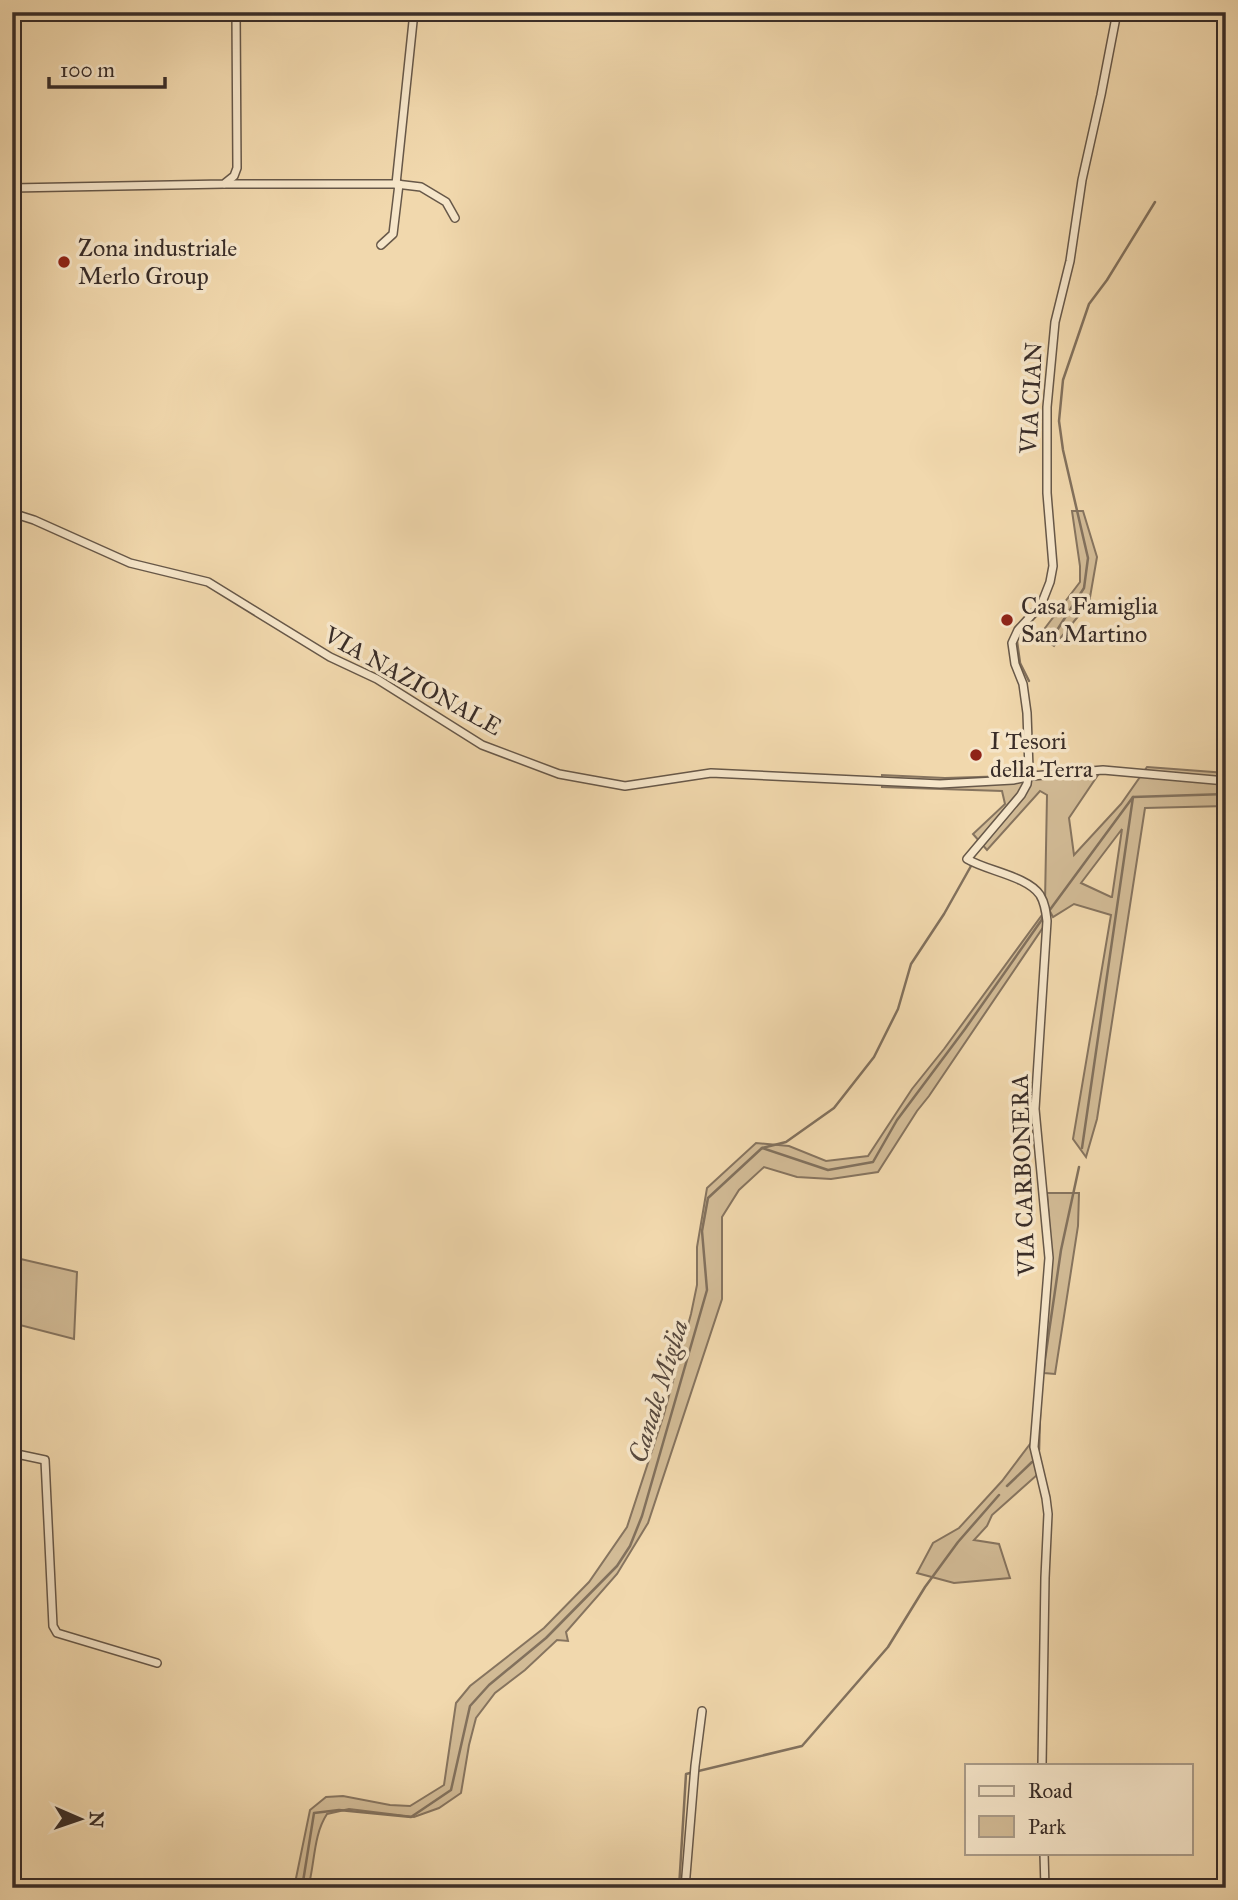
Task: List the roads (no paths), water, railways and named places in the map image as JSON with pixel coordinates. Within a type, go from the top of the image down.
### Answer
[{"type":"street","points":[[224,184],[234,176],[237,168],[236,12]]},
{"type":"street","points":[[381,245],[393,234],[414,12]]},
{"type":"street","name":"VIA CIAN","points":[[1028,777],[1025,694],[1015,664],[1012,643],[1018,630],[1041,605],[1053,566],[1047,493],[1047,419],[1055,322],[1070,261],[1082,180],[1117,12]]},
{"type":"street","points":[[12,188],[398,184],[421,187],[446,202],[455,218]]},
{"type":"street","name":"VIA NAZIONALE","points":[[12,513],[34,520],[130,563],[208,582],[330,657],[377,679],[482,745],[559,774],[625,786],[711,773],[940,784],[1013,780],[1103,770],[1226,781]]},
{"type":"street","name":"VIA CARBONERA","points":[[1028,777],[1021,795],[967,859],[1034,888],[1044,902],[1047,921],[1035,1109],[1049,1258],[1034,1447],[1048,1514],[1042,1764]]},
{"type":"street","points":[[12,1453],[45,1460],[53,1626],[57,1633],[157,1663]]},
{"type":"street","points":[[685,1888],[702,1711]]},
{"type":"street","points":[[1044,1854],[1045,1888]]},
{"type":"waterway","points":[[1021,634],[1052,638],[1084,588],[1088,558],[1059,421],[1063,380],[1089,304],[1155,202]]},
{"type":"waterway","points":[[1017,642],[1020,663],[1029,681]]},
{"type":"waterway","name":"Canale Miglia","points":[[1049,911],[1133,797],[1226,794]]},
{"type":"waterway","points":[[1082,1148],[1133,797]]},
{"type":"waterway","points":[[762,1148],[786,1142],[834,1108],[874,1057],[898,1009],[911,964],[971,866]]},
{"type":"waterway","name":"Canale Miglia","points":[[302,1888],[314,1813],[339,1810],[411,1817],[451,1790],[470,1706],[489,1685],[546,1638],[617,1566],[630,1546],[642,1516],[707,1290],[702,1231],[708,1198],[762,1148],[828,1170],[873,1162],[897,1120],[1043,918]]},
{"type":"waterway","points":[[1044,1366],[1061,1250],[1079,1167]]},
{"type":"waterway","points":[[1039,1450],[1040,1412]]},
{"type":"waterway","points":[[1007,1486],[1032,1462]]},
{"type":"waterway","points":[[679,1888],[686,1774],[802,1746],[888,1647],[925,1587],[958,1542],[999,1495]]},
{"type":"place","name":"Zona industriale Merlo Group","points":[[64,262]]},
{"type":"place","name":"Casa Famiglia San Martino","points":[[1007,620]]},
{"type":"place","name":"I Tesori della Terra","points":[[976,755]]}]
